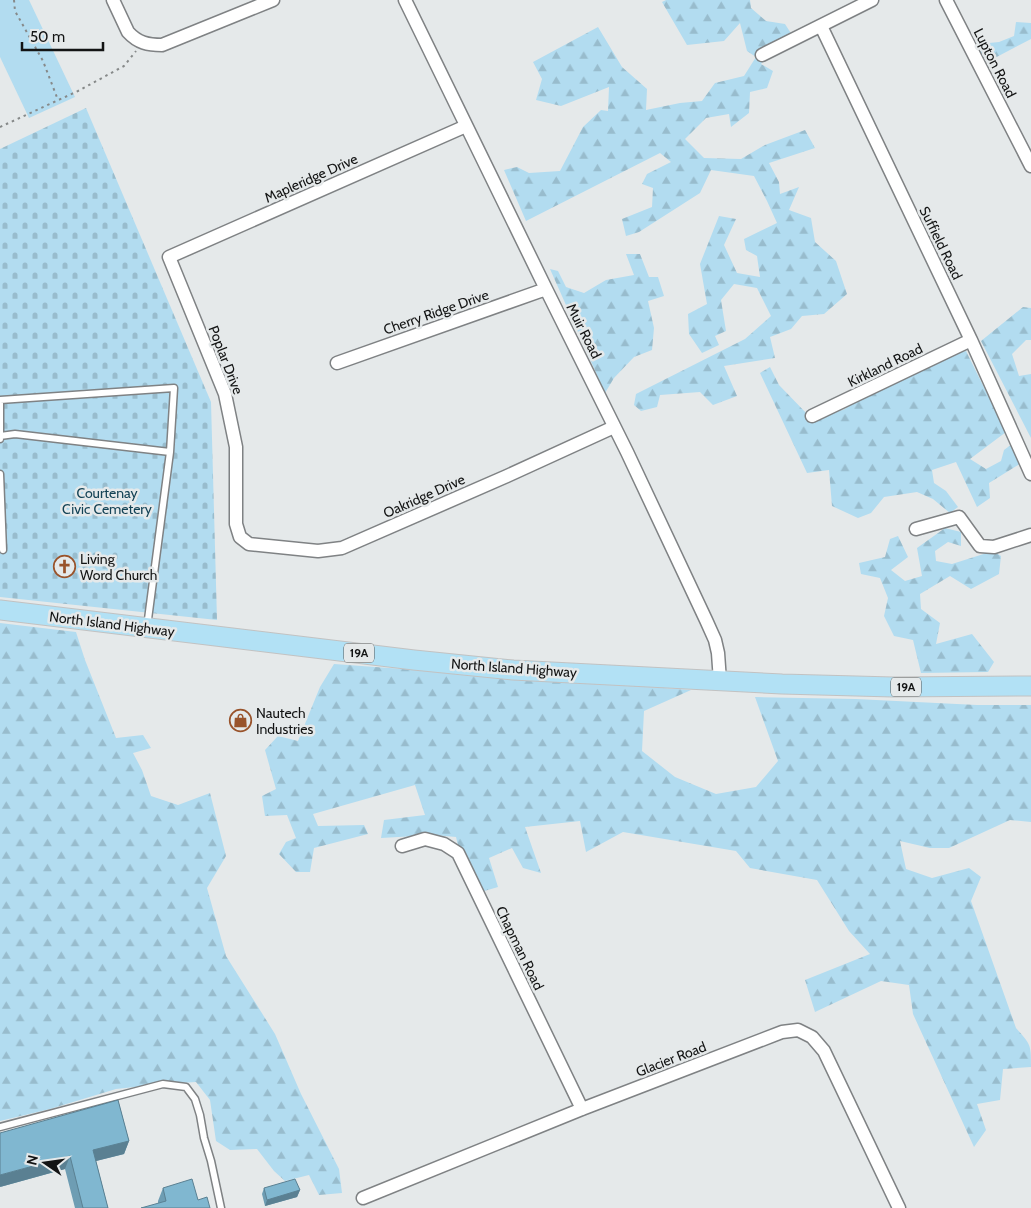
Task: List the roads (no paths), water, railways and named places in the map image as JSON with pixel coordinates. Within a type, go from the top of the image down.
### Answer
[{"type":"main road","name":"North Island Highway","points":[[0,610],[414,660],[513,670],[893,688],[1031,686]]},
{"type":"street","points":[[113,0],[128,32],[135,39],[154,45],[162,45],[273,0]]},
{"type":"street","name":"Muir Road","points":[[405,0],[614,426],[715,640],[720,681]]},
{"type":"street","points":[[762,55],[872,0]]},
{"type":"street","name":"Lupton Road","points":[[946,0],[1031,166]]},
{"type":"street","name":"Suffield Road","points":[[821,26],[971,340],[1031,474]]},
{"type":"street","name":"Mapleridge Drive","points":[[169,257],[466,126]]},
{"type":"street","name":"Poplar Drive","points":[[169,257],[225,394],[236,447],[236,524],[240,537]]},
{"type":"street","name":"Cherry Ridge Drive","points":[[336,363],[546,289]]},
{"type":"street","name":"Kirkland Road","points":[[812,416],[971,340]]},
{"type":"street","name":"Oakridge Drive","points":[[240,537],[249,544],[318,551],[342,548],[507,476],[614,426]]},
{"type":"street","points":[[916,529],[959,517],[980,546],[994,547],[1031,535]]},
{"type":"street","name":"Chapman Road","points":[[402,846],[426,839],[444,844],[458,854],[582,1110]]},
{"type":"street","name":"Glacier Road","points":[[363,1198],[782,1032],[798,1030],[812,1037],[824,1051],[898,1208]]},
{"type":"lane","points":[[147,628],[170,452],[174,388],[0,400],[0,437],[15,434],[170,452]]},
{"type":"lane","points":[[0,474],[3,550]]},
{"type":"lane","points":[[0,1127],[163,1084],[186,1087],[195,1099],[200,1115],[221,1208]]},
{"type":"place","name":"Living Word Church","points":[[64,567]]},
{"type":"place","name":"Nautech Industries","points":[[240,721]]},
{"type":"park label","name":"Courtenay Civic Cemetery","points":[[107,502]]}]
